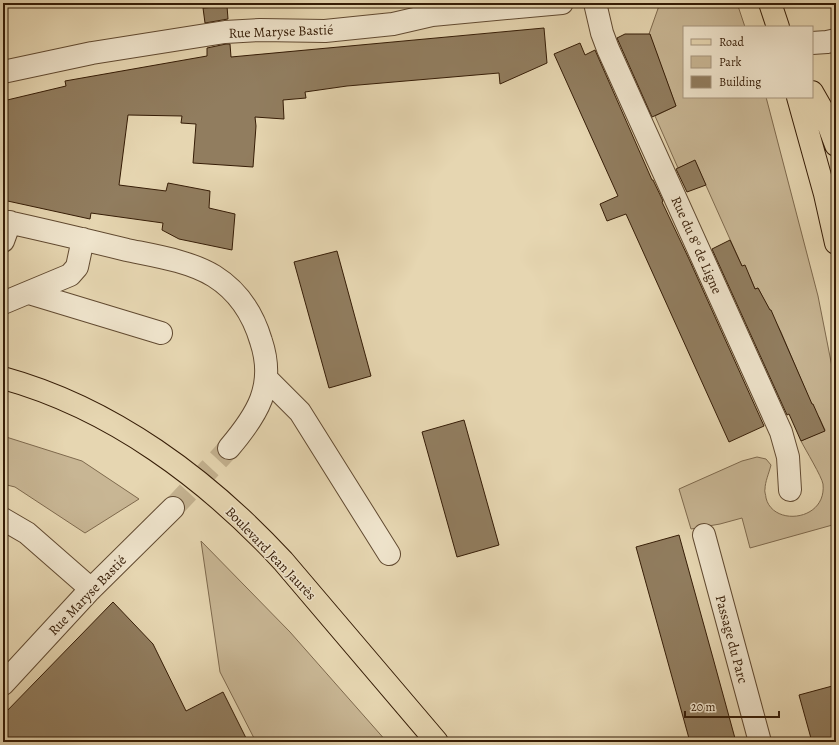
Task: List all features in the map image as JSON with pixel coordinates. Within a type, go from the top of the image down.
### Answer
[{"type":"main road","points":[[770,3],[778,26]]},
{"type":"main road","points":[[813,94],[824,113],[836,145]]},
{"type":"main road","points":[[798,98],[825,194],[836,243]]},
{"type":"main road","name":"Boulevard Jean Jaurès","points":[[3,378],[23,383],[64,399],[104,418],[161,454],[219,500],[283,561],[437,742]]},
{"type":"street","name":"Rue Maryse Bastié","points":[[3,72],[92,53],[225,32],[260,30],[325,31],[393,24],[432,15],[562,3]]},
{"type":"street","name":"Rue du 8° de Ligne","points":[[594,3],[608,49],[781,432],[788,458],[790,490]]},
{"type":"street","points":[[813,43],[836,40]]},
{"type":"street","points":[[5,228],[83,239],[179,262],[214,276],[235,294],[246,306],[254,319],[264,347],[266,378],[264,391],[254,414],[247,427],[229,448]]},
{"type":"street","points":[[3,303],[70,275],[77,267],[83,239]]},
{"type":"street","points":[[29,293],[160,333]]},
{"type":"street","points":[[266,378],[300,412],[389,554]]},
{"type":"street","name":"Rue Maryse Bastié","points":[[3,684],[91,589],[172,508]]},
{"type":"street","points":[[3,519],[28,533],[91,589]]},
{"type":"street","name":"Passage du Parc","points":[[704,535],[760,742]]},
{"type":"green space","points":[[660,3],[737,3],[745,26],[683,26],[683,98],[766,98],[818,296],[836,387],[836,524],[750,548],[742,518],[720,524],[691,529],[679,489],[742,461],[757,457],[766,459],[771,465],[766,480],[765,491],[766,498],[771,507],[778,513],[788,516],[799,516],[809,512],[817,506],[822,496],[823,484],[817,469],[801,441],[825,430],[819,417],[816,415],[781,332],[758,288],[755,289],[750,277],[742,266],[695,161],[678,168],[655,116],[676,106],[649,34]]},
{"type":"green space","points":[[3,436],[82,461],[139,499],[85,533],[15,487],[3,484]]},
{"type":"green space","points":[[201,541],[290,632],[387,742],[256,742],[220,672]]},
{"type":"building","points":[[227,6],[228,19],[205,23],[203,8]]},
{"type":"building","points":[[544,28],[547,63],[500,84],[499,73],[347,86],[305,92],[306,98],[283,100],[284,119],[255,117],[256,126],[253,167],[193,163],[196,124],[181,123],[182,116],[128,115],[119,185],[166,191],[168,183],[210,191],[209,208],[235,214],[232,250],[179,239],[162,230],[163,223],[91,213],[90,219],[3,200],[3,101],[66,86],[65,81],[207,56],[207,48],[226,44],[230,44],[231,57]]},
{"type":"building","points":[[625,34],[650,34],[676,106],[652,117],[617,38]]},
{"type":"building","points":[[580,43],[585,55],[595,50],[652,180],[663,201],[662,202],[764,426],[729,442],[626,214],[607,221],[600,204],[618,196],[554,54]]},
{"type":"building","points":[[695,160],[706,185],[687,192],[676,169]]},
{"type":"building","points":[[730,240],[742,266],[745,265],[755,289],[758,288],[771,310],[825,431],[801,441],[789,414],[787,415],[712,249]]},
{"type":"building","points":[[337,251],[371,376],[329,388],[294,262]]},
{"type":"building","points":[[464,420],[499,545],[457,557],[422,432]]},
{"type":"building","points":[[679,535],[736,742],[690,742],[636,547]]},
{"type":"building","points":[[113,602],[153,644],[186,711],[223,692],[248,742],[3,742],[3,715]]},
{"type":"building","points":[[836,685],[836,736],[812,742],[799,695]]},
{"type":"tunnel","points":[[173,508],[229,448]]}]
